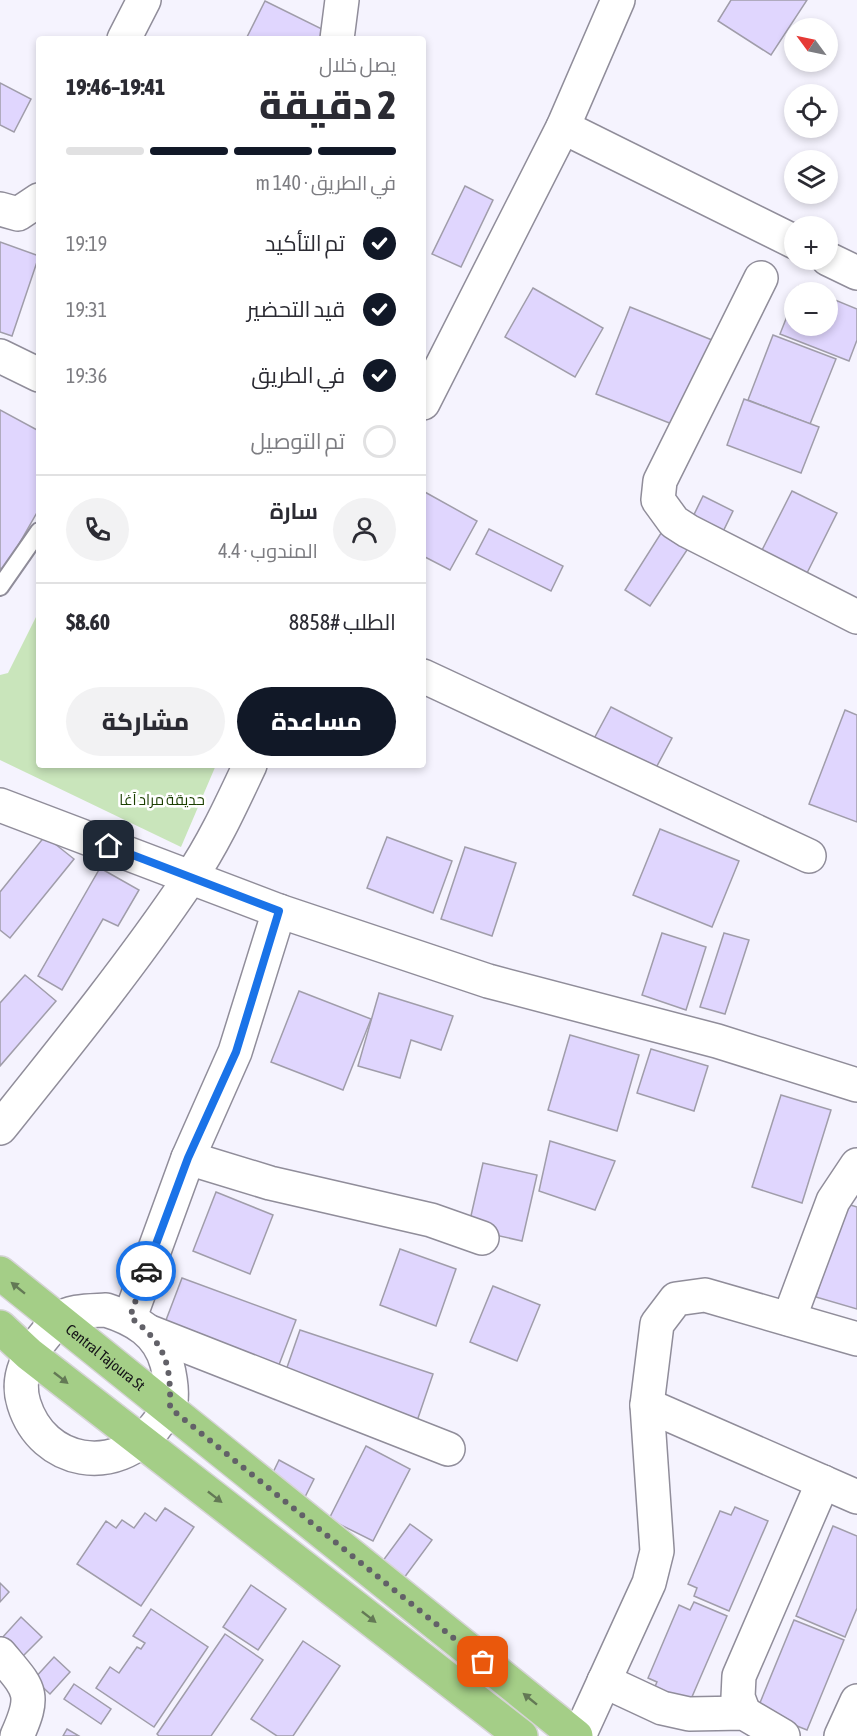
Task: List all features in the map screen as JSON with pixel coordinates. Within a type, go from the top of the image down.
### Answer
[{"type":"main road","name":"Central Tajoura St","points":[[0,1273],[578,1736]]},
{"type":"main road","points":[[9,1340],[521,1736]]},
{"type":"street","points":[[126,36],[144,0]]},
{"type":"street","points":[[338,36],[342,0]]},
{"type":"street","points":[[426,397],[563,127],[618,0]]},
{"type":"street","points":[[563,127],[784,237]]},
{"type":"street","points":[[0,210],[18,214],[36,202]]},
{"type":"street","points":[[838,264],[857,273]]},
{"type":"street","points":[[761,278],[660,481],[658,500],[674,522],[688,531],[857,617]]},
{"type":"street","points":[[0,356],[36,374]]},
{"type":"street","points":[[426,677],[809,856]]},
{"type":"street","points":[[0,1128],[67,1044],[191,877],[229,809],[249,768]]},
{"type":"street","points":[[0,805],[279,911],[488,981],[717,1041],[857,1085]]},
{"type":"street","points":[[140,1325],[188,1158],[236,1052],[279,911]]},
{"type":"street","points":[[188,1158],[270,1183],[431,1220],[482,1238]]},
{"type":"street","points":[[789,1319],[833,1201],[857,1165]]},
{"type":"street","points":[[578,1736],[649,1583],[657,1551],[647,1405],[657,1324],[676,1299],[705,1295],[857,1339]]},
{"type":"street","points":[[140,1325],[164,1353],[168,1369],[170,1408],[143,1442],[122,1455],[97,1459],[71,1455],[49,1443],[32,1425],[23,1401],[21,1376],[9,1340],[81,1311],[106,1310],[448,1449]]},
{"type":"street","points":[[647,1405],[857,1497]]},
{"type":"street","points":[[744,1713],[738,1697],[739,1676],[823,1482]]},
{"type":"street","points":[[0,1654],[25,1684],[29,1698],[26,1715],[17,1736]]},
{"type":"street","points":[[604,1682],[662,1708],[689,1714],[744,1713],[783,1736]]},
{"type":"street","points":[[842,1736],[857,1701]]},
{"type":"lane","points":[[0,587],[36,535]]},
{"type":"green space","name":"حديقة مراد آغا","points":[[36,617],[36,768],[215,768],[181,847],[0,760],[0,675],[8,673]]},
{"type":"building","points":[[731,0],[807,0],[795,18],[784,18],[784,35],[771,55],[718,21]]},
{"type":"building","points":[[265,1],[330,33],[328,36],[248,36]]},
{"type":"building","points":[[0,83],[31,99],[14,132],[0,125]]},
{"type":"building","points":[[465,186],[493,200],[461,267],[432,254]]},
{"type":"building","points":[[0,242],[36,255],[36,265],[12,336],[0,332]]},
{"type":"building","points":[[533,288],[603,328],[575,377],[505,337]]},
{"type":"building","points":[[838,301],[857,309],[857,340],[849,361],[785,336],[838,336]]},
{"type":"building","points":[[630,307],[712,340],[677,426],[596,394]]},
{"type":"building","points":[[784,324],[784,336],[780,334]]},
{"type":"building","points":[[773,335],[836,359],[810,424],[748,400]]},
{"type":"building","points":[[744,399],[819,427],[801,473],[727,445]]},
{"type":"building","points":[[0,410],[36,429],[36,514],[4,570],[0,568]]},
{"type":"building","points":[[792,491],[837,513],[800,587],[755,564]]},
{"type":"building","points":[[426,493],[477,521],[450,570],[426,558]]},
{"type":"building","points":[[703,496],[733,511],[716,546],[686,531]]},
{"type":"building","points":[[489,529],[563,566],[551,591],[476,554]]},
{"type":"building","points":[[663,530],[689,547],[650,606],[625,590]]},
{"type":"building","points":[[611,707],[672,738],[650,779],[589,748]]},
{"type":"building","points":[[845,710],[857,715],[857,822],[809,804]]},
{"type":"building","points":[[660,829],[739,861],[712,927],[633,895]]},
{"type":"building","points":[[45,836],[74,859],[10,938],[0,930],[0,892]]},
{"type":"building","points":[[387,837],[452,861],[433,913],[367,888]]},
{"type":"building","points":[[465,847],[516,863],[492,936],[441,919]]},
{"type":"building","points":[[100,868],[139,890],[118,926],[103,919],[62,990],[38,976]]},
{"type":"building","points":[[662,933],[706,947],[686,1010],[642,995]]},
{"type":"building","points":[[724,933],[749,940],[725,1014],[700,1007]]},
{"type":"building","points":[[25,975],[56,1001],[0,1066],[0,1003]]},
{"type":"building","points":[[299,991],[371,1019],[343,1090],[271,1062]]},
{"type":"building","points":[[379,993],[453,1016],[441,1050],[411,1040],[400,1078],[358,1066]]},
{"type":"building","points":[[570,1035],[639,1055],[617,1131],[548,1110]]},
{"type":"building","points":[[651,1049],[708,1066],[694,1111],[637,1093]]},
{"type":"building","points":[[781,1095],[831,1110],[802,1203],[752,1187]]},
{"type":"building","points":[[550,1141],[615,1161],[595,1210],[539,1191]]},
{"type":"building","points":[[483,1163],[537,1175],[522,1241],[468,1229]]},
{"type":"building","points":[[216,1192],[273,1215],[250,1274],[193,1251]]},
{"type":"building","points":[[844,1203],[857,1207],[857,1309],[816,1297]]},
{"type":"building","points":[[400,1249],[456,1269],[436,1326],[380,1305]]},
{"type":"building","points":[[182,1278],[296,1320],[277,1370],[163,1328]]},
{"type":"building","points":[[493,1286],[540,1305],[517,1361],[470,1342]]},
{"type":"building","points":[[300,1330],[433,1374],[417,1421],[284,1376]]},
{"type":"building","points":[[366,1446],[410,1469],[373,1541],[329,1519]]},
{"type":"building","points":[[279,1460],[314,1479],[304,1499],[269,1481]]},
{"type":"building","points":[[735,1507],[768,1521],[729,1611],[694,1596],[697,1588],[688,1584],[720,1511],[731,1515]]},
{"type":"building","points":[[165,1508],[194,1527],[141,1606],[77,1564],[106,1521],[116,1528],[122,1520],[134,1528],[145,1513],[156,1521]]},
{"type":"building","points":[[410,1524],[432,1540],[404,1578],[382,1562]]},
{"type":"building","points":[[833,1526],[857,1536],[857,1608],[845,1637],[796,1616]]},
{"type":"building","points":[[0,1583],[9,1592],[0,1602]]},
{"type":"building","points":[[251,1585],[286,1609],[258,1650],[223,1627]]},
{"type":"building","points":[[694,1602],[727,1616],[688,1706],[653,1691],[657,1682],[648,1678],[679,1605],[690,1610]]},
{"type":"building","points":[[151,1609],[208,1647],[154,1727],[96,1688],[110,1667],[119,1673],[137,1647],[141,1649],[145,1643],[133,1636]]},
{"type":"building","points":[[21,1617],[42,1637],[21,1658],[1,1639]]},
{"type":"building","points":[[794,1620],[844,1640],[807,1730],[757,1710]]},
{"type":"building","points":[[225,1634],[263,1660],[211,1736],[159,1736],[157,1734]]},
{"type":"building","points":[[303,1641],[340,1666],[293,1736],[277,1736],[251,1719]]},
{"type":"building","points":[[54,1657],[70,1672],[50,1694],[34,1679]]},
{"type":"building","points":[[74,1684],[111,1709],[101,1724],[64,1699]]},
{"type":"building","points":[[67,1729],[79,1736],[63,1736]]},
{"type":"way so far","points":[[146,1271],[130,1317],[150,1332],[164,1353],[170,1377],[170,1408],[483,1662]]},
{"type":"route","points":[[109,846],[279,911],[236,1052],[188,1158],[146,1271]]}]
